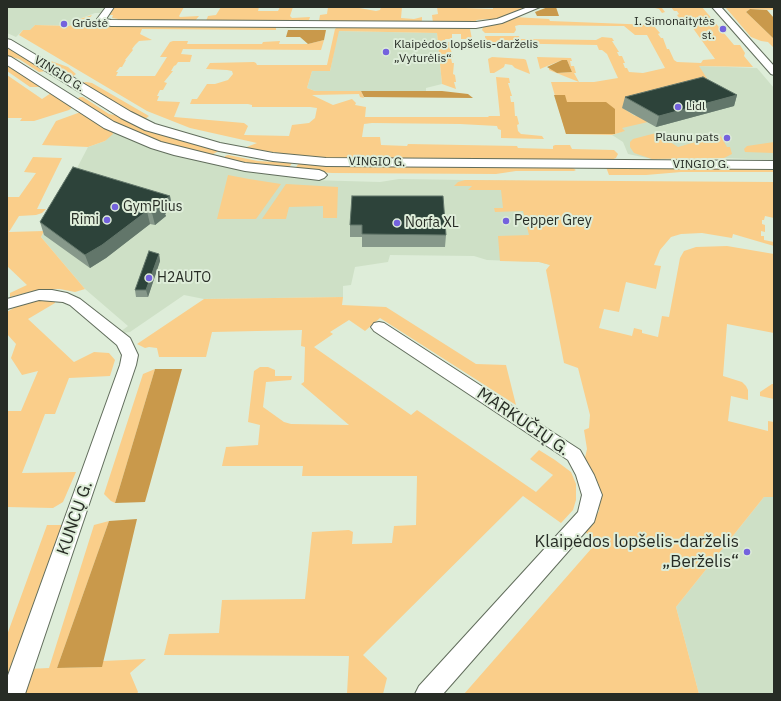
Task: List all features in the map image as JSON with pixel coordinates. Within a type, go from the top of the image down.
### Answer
[{"type":"main road","name":"VINGIO G.","points":[[7,42],[126,115],[150,127],[195,141],[273,157],[326,162],[774,165]]},
{"type":"main road","name":"VINGIO G.","points":[[7,60],[109,125],[134,136],[179,152],[263,170],[322,175],[570,178],[774,178]]},
{"type":"main road","points":[[34,78],[55,71]]},
{"type":"main road","points":[[65,98],[86,91]]},
{"type":"main road","points":[[220,161],[221,156],[234,150]]},
{"type":"main road","points":[[570,178],[579,173],[581,170],[577,164]]},
{"type":"street","points":[[110,7],[101,19],[104,22],[476,25],[499,21],[536,7]]},
{"type":"street","points":[[716,7],[774,72]]},
{"type":"street","name":"KUNCŲ G.","points":[[7,304],[39,295],[52,295],[66,298],[75,302],[124,342],[130,355],[128,365],[14,694]]},
{"type":"street","name":"MARKUČIŲ G.","points":[[379,327],[574,455],[585,475],[592,495],[587,516],[427,694]]},
{"type":"shaded area","points":[[7,7],[107,7],[102,13],[95,13],[74,21],[70,26],[35,25],[30,31],[23,30],[16,37],[7,33]]},
{"type":"shaded area","points":[[114,7],[184,7],[179,16],[180,17],[199,16],[194,22],[116,22],[118,19],[112,18],[113,15],[108,15]]},
{"type":"shaded area","points":[[221,7],[259,7],[258,11],[278,11],[280,7],[293,7],[290,16],[292,18],[310,17],[306,22],[206,21],[208,16],[216,15]]},
{"type":"shaded area","points":[[328,7],[359,8],[376,11],[380,10],[381,7],[402,7],[401,18],[414,19],[422,17],[422,20],[421,23],[319,21],[320,15],[327,14]]},
{"type":"shaded area","points":[[437,7],[493,9],[493,7],[532,7],[516,13],[514,12],[507,15],[508,16],[492,21],[488,19],[476,20],[477,23],[433,23],[432,15],[438,14]]},
{"type":"shaded area","points":[[548,7],[556,7],[559,16],[537,16],[535,12]]},
{"type":"shaded area","points":[[556,7],[658,7],[662,8],[665,12],[662,13],[659,9],[655,8]]},
{"type":"shaded area","points":[[671,7],[702,7],[734,45],[740,45],[745,53],[744,56],[753,67],[699,66],[708,80],[623,108],[648,122],[622,128],[625,131],[612,135],[566,134],[551,82],[594,82],[618,78],[607,54],[602,50],[599,50],[597,45],[492,43],[488,44],[488,49],[486,49],[485,36],[519,36],[520,39],[596,40],[602,37],[612,38],[614,41],[612,41],[619,52],[617,52],[619,56],[622,56],[625,63],[623,63],[625,68],[627,68],[629,72],[643,73],[665,68],[647,35],[635,35],[624,26],[519,25],[515,26],[516,30],[514,33],[485,33],[482,30],[484,25],[514,17],[549,19],[550,21],[653,25],[660,33],[658,34],[661,38],[663,38],[667,49],[669,49],[674,60],[677,62],[701,63],[703,60],[715,59],[690,24],[682,22],[677,15],[679,14],[677,11],[674,11]]},
{"type":"shaded area","points":[[731,7],[774,7],[774,10],[750,9],[746,12],[774,39],[774,48],[768,42],[751,37],[726,8],[732,8]]},
{"type":"shaded area","points":[[750,9],[767,10],[774,18],[774,39],[746,12]]},
{"type":"shaded area","points":[[92,15],[82,27],[111,27],[113,24],[275,25],[276,27],[276,30],[142,29],[140,34],[152,40],[139,41],[135,45],[122,67],[120,67],[116,72],[118,72],[116,76],[155,76],[167,57],[160,57],[170,42],[173,41],[188,41],[187,44],[262,44],[263,42],[280,41],[279,44],[308,44],[324,40],[321,50],[183,49],[181,54],[192,55],[190,62],[178,62],[174,66],[171,71],[173,71],[164,82],[167,83],[163,90],[160,90],[157,96],[159,96],[157,101],[180,102],[174,117],[244,123],[248,126],[244,135],[289,136],[292,125],[309,123],[315,118],[317,108],[252,107],[252,105],[248,104],[190,104],[192,99],[197,99],[207,84],[215,84],[228,80],[233,74],[232,71],[227,70],[206,69],[210,63],[254,62],[257,65],[327,65],[335,29],[340,25],[430,27],[429,28],[472,27],[473,29],[470,29],[472,39],[461,39],[461,34],[452,34],[452,39],[445,39],[446,42],[452,42],[452,46],[450,47],[453,57],[451,58],[452,63],[454,63],[453,74],[455,75],[456,82],[454,82],[456,89],[442,84],[437,33],[339,31],[330,71],[312,71],[307,88],[315,91],[361,91],[364,98],[360,97],[359,94],[312,95],[333,105],[352,99],[356,103],[355,105],[366,107],[365,117],[488,117],[500,116],[496,77],[509,78],[510,83],[508,83],[512,96],[510,96],[511,102],[514,102],[515,116],[517,116],[519,124],[517,125],[518,131],[521,134],[542,136],[544,139],[501,138],[501,130],[498,129],[497,126],[372,123],[364,124],[362,137],[380,137],[381,145],[517,146],[518,148],[553,149],[553,146],[555,145],[570,145],[572,149],[614,150],[618,154],[616,158],[608,161],[315,158],[244,148],[257,143],[190,128],[147,111],[19,35],[23,30],[30,30],[35,25],[70,26],[74,21]]},
{"type":"shaded area","points":[[288,30],[326,30],[324,40],[308,44],[300,37],[286,37]]},
{"type":"shaded area","name":"Klaipėdos lopšelis-darželis „Vyturėlis“","points":[[338,31],[437,33],[442,84],[426,88],[426,91],[315,91],[307,88],[312,71],[330,71]]},
{"type":"shaded area","points":[[7,45],[46,71],[39,72],[19,59],[8,56]]},
{"type":"shaded area","points":[[492,57],[524,59],[526,60],[530,74],[515,68],[512,65],[505,64],[504,67],[494,73],[490,73],[488,59]]},
{"type":"shaded area","points":[[537,57],[571,58],[571,66],[574,66],[576,73],[574,73],[579,82],[549,70],[549,68],[557,73],[572,72],[567,60],[562,60],[540,69]]},
{"type":"shaded area","points":[[562,60],[567,60],[572,72],[557,73],[547,67]]},
{"type":"shaded area","points":[[51,61],[68,67],[76,74],[72,77],[47,62]]},
{"type":"shaded area","points":[[7,65],[40,87],[30,87],[7,71]]},
{"type":"shaded area","points":[[698,66],[757,68],[774,88],[774,160],[724,158],[652,159],[628,154],[623,142],[612,135],[624,131],[621,128],[635,116],[622,108],[708,80]]},
{"type":"shaded area","points":[[7,75],[42,99],[51,93],[73,107],[69,110],[34,121],[20,121],[22,118],[7,118]]},
{"type":"shaded area","points":[[82,83],[92,83],[149,116],[144,120]]},
{"type":"shaded area","points":[[361,91],[442,91],[468,94],[473,98],[364,97]]},
{"type":"shaded area","points":[[554,95],[565,95],[567,102],[606,102],[615,109],[615,134],[566,134]]},
{"type":"shaded area","points":[[83,97],[109,114],[120,116],[159,134],[221,150],[213,154],[212,157],[172,147],[123,128],[77,99]]},
{"type":"shaded area","points":[[81,113],[112,131],[113,134],[105,141],[88,147],[42,145],[56,121]]},
{"type":"shaded area","points":[[112,131],[310,180],[380,182],[399,179],[532,181],[550,265],[539,262],[487,260],[474,256],[390,255],[388,262],[355,267],[351,285],[343,286],[343,297],[204,299],[184,295],[130,332],[120,332],[128,326],[85,289],[41,237],[88,147],[105,141]]},
{"type":"shaded area","points":[[656,133],[678,147],[720,135],[727,147],[730,147],[732,154],[724,158],[652,159],[634,153],[630,147],[630,142],[633,139]]},
{"type":"shaded area","points":[[774,142],[774,153],[745,152],[744,149],[747,146]]},
{"type":"shaded area","points":[[228,155],[258,161],[292,163],[288,169],[225,159],[225,156]]},
{"type":"shaded area","points":[[33,157],[62,158],[37,209],[46,209],[42,213],[36,215],[19,216],[9,232],[44,231],[41,237],[85,289],[75,292],[60,289],[41,289],[10,297],[10,293],[27,285],[7,266],[7,197],[19,197],[36,173],[24,172]]},
{"type":"shaded area","points":[[299,163],[571,167],[576,170],[516,171],[496,174],[332,173],[294,170]]},
{"type":"shaded area","points":[[606,167],[774,168],[774,172],[681,172],[646,175],[609,175]]},
{"type":"shaded area","points":[[228,175],[281,184],[256,219],[217,219]]},
{"type":"shaded area","points":[[465,180],[774,182],[774,218],[765,216],[764,220],[762,220],[762,224],[765,225],[765,232],[761,231],[761,236],[764,236],[764,240],[774,242],[774,246],[733,234],[732,238],[702,233],[681,234],[671,237],[660,250],[654,265],[661,266],[656,289],[626,282],[619,312],[604,309],[599,328],[632,336],[634,328],[642,330],[642,333],[658,337],[662,316],[669,317],[680,258],[684,251],[696,247],[727,246],[774,254],[774,333],[727,324],[723,376],[742,382],[748,390],[748,400],[731,396],[728,421],[768,431],[768,421],[774,422],[774,497],[764,497],[676,607],[699,694],[464,694],[598,541],[585,532],[599,511],[599,493],[584,462],[587,449],[584,430],[589,428],[590,415],[578,368],[564,363],[546,270],[550,265],[539,262],[500,261],[498,236],[529,235],[523,211],[495,212],[494,208],[503,208],[501,190],[468,190],[472,186],[454,186],[458,182]]},
{"type":"shaded area","points":[[286,184],[338,187],[337,218],[323,218],[323,206],[289,207],[286,219],[262,219]]},
{"type":"shaded area","points":[[343,297],[342,305],[386,307],[476,364],[506,365],[516,405],[380,318],[365,331],[349,320],[330,332],[333,334],[314,347],[411,415],[417,410],[536,492],[553,475],[530,459],[539,450],[555,460],[571,472],[576,484],[576,500],[573,510],[561,523],[523,496],[363,655],[387,678],[383,694],[347,694],[349,656],[164,655],[169,634],[219,633],[222,600],[305,599],[312,532],[349,530],[353,532],[352,544],[392,543],[394,526],[416,525],[417,476],[302,476],[303,466],[222,466],[226,447],[258,445],[260,425],[248,422],[254,371],[260,367],[268,367],[275,370],[275,376],[292,376],[291,380],[266,382],[263,407],[284,422],[291,424],[349,425],[301,384],[304,382],[305,347],[301,346],[302,330],[212,332],[206,357],[159,357],[157,348],[145,348],[137,344],[204,299]]},
{"type":"shaded area","points":[[55,298],[55,303],[28,319],[74,362],[94,352],[109,353],[115,360],[110,376],[69,378],[55,414],[45,414],[22,473],[76,472],[63,502],[53,508],[7,507],[7,411],[21,411],[38,371],[22,375],[11,358],[16,344],[7,334],[7,312],[22,303],[37,299]]},
{"type":"shaded area","points":[[155,369],[115,503],[104,494],[143,374]]},
{"type":"shaded area","points":[[155,369],[182,369],[145,502],[115,503]]},
{"type":"shaded area","points":[[774,384],[774,399],[760,396],[760,392]]},
{"type":"shaded area","name":"Klaipėdos lopšelis-darželis „Berželis“","points":[[764,497],[774,497],[774,694],[699,694],[676,607]]},
{"type":"shaded area","points":[[137,519],[102,667],[57,668],[109,521]]},
{"type":"shaded area","points":[[109,521],[57,668],[101,667],[103,661],[146,659],[130,673],[138,692],[137,694],[20,694],[28,669],[49,668],[94,525]]},
{"type":"shaded area","points":[[47,525],[65,525],[7,692],[7,635]]},
{"type":"building","points":[[703,77],[737,95],[659,116],[625,97]]},
{"type":"building","name":"Rimi","points":[[73,167],[170,196],[160,203],[163,204],[152,213],[147,211],[102,245],[85,255],[40,222]]},
{"type":"building","name":"Norfa XL","points":[[352,196],[443,196],[446,235],[362,234],[362,225],[350,225]]},
{"type":"building","points":[[149,251],[159,254],[146,290],[135,290]]},
{"type":"place","name":"Grūstė","points":[[64,24]]},
{"type":"place","name":"I. Simonaitytės st.","points":[[723,29]]},
{"type":"place","name":"Klaipėdos lopšelis-darželis „Vyturėlis“","points":[[386,52]]},
{"type":"place","name":"Lidl","points":[[678,107]]},
{"type":"place","name":"Plaunu pats","points":[[727,138]]},
{"type":"place","name":"GymPlius","points":[[115,207]]},
{"type":"place","name":"Rimi","points":[[107,220]]},
{"type":"place","name":"Pepper Grey","points":[[506,221]]},
{"type":"place","name":"Norfa XL","points":[[397,223]]},
{"type":"place","name":"H2AUTO","points":[[149,278]]},
{"type":"place","name":"Klaipėdos lopšelis-darželis „Berželis“","points":[[747,552]]}]
